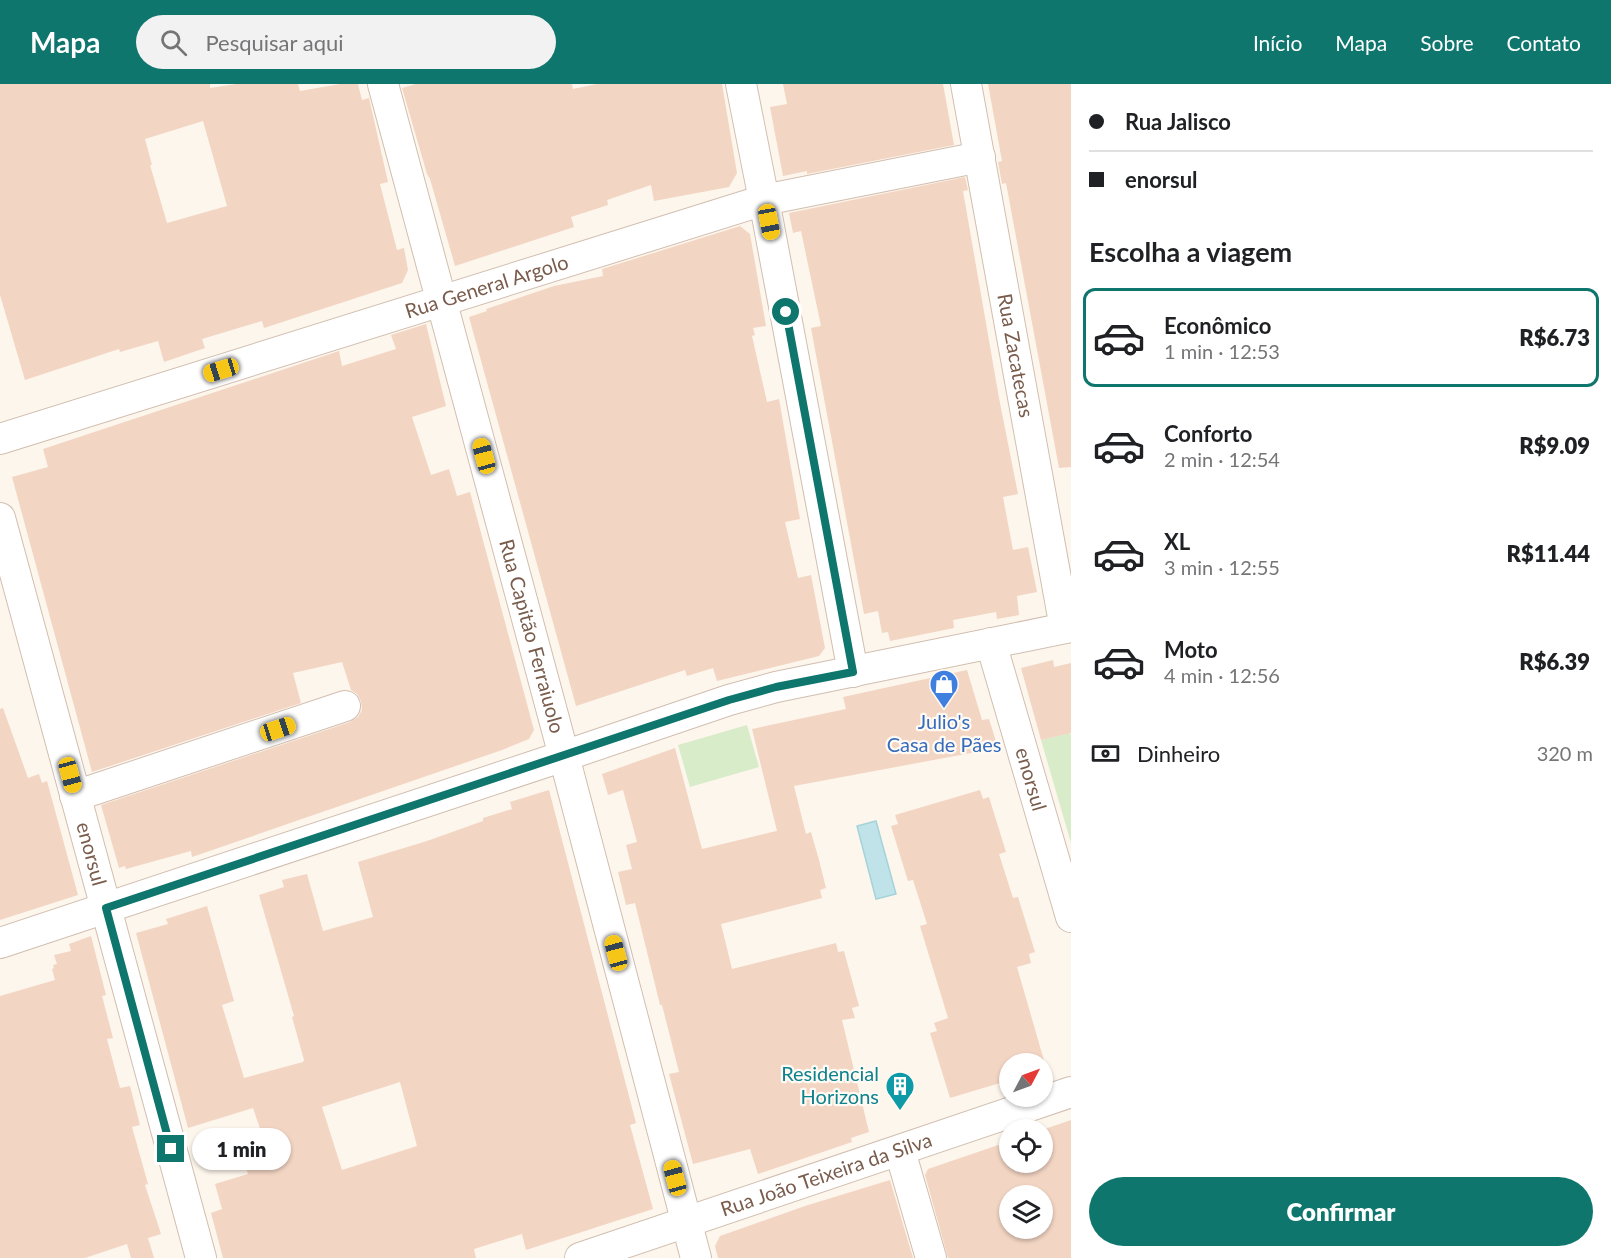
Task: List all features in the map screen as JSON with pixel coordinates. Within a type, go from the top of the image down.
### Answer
[{"type":"street","name":"Rua Capitão Ferraiuolo","points":[[383,84],[696,1258]]},
{"type":"street","points":[[741,84],[853,672]]},
{"type":"street","name":"Rua Zacatecas","points":[[966,84],[1068,627]]},
{"type":"street","name":"Rua General Argolo","points":[[0,439],[764,200],[980,157]]},
{"type":"street","name":"enorsul","points":[[0,518],[201,1258]]},
{"type":"street","points":[[0,943],[729,700],[776,687],[1068,627]]},
{"type":"street","name":"enorsul","points":[[991,643],[1071,917]]},
{"type":"street","points":[[75,796],[345,706]]},
{"type":"street","name":"Rua João Teixeira da Silva","points":[[580,1258],[1071,1092]]},
{"type":"street","points":[[900,1150],[931,1258]]},
{"type":"green space","points":[[747,725],[759,767],[690,787],[678,745]]},
{"type":"green space","points":[[1070,733],[1071,736],[1071,843],[1041,740]]},
{"type":"water","points":[[876,821],[896,894],[876,899],[857,826]]},
{"type":"building","points":[[0,84],[210,84],[210,88],[236,84],[298,84],[300,91],[340,84],[358,84],[362,100],[369,98],[388,182],[380,184],[397,250],[404,248],[408,270],[402,283],[264,328],[262,321],[202,339],[205,348],[164,362],[158,341],[120,352],[119,349],[25,380],[0,295]],"holes":[[[203,121],[227,206],[167,223],[145,139]]]},
{"type":"building","points":[[416,84],[572,84],[573,89],[597,84],[722,84],[737,173],[729,187],[654,201],[651,185],[607,200],[608,205],[571,217],[574,227],[455,266],[402,88]]},
{"type":"building","points":[[783,84],[943,84],[954,145],[807,174],[807,171],[783,176],[770,107],[787,104]]},
{"type":"building","points":[[988,84],[1071,84],[1071,467],[1059,468],[1006,183],[1002,184],[998,162],[1002,161]]},
{"type":"building","points":[[965,177],[968,190],[963,191],[1018,494],[1003,497],[1013,550],[1028,547],[1037,592],[1017,596],[1019,615],[997,619],[996,612],[953,620],[954,628],[890,641],[888,632],[882,633],[878,611],[864,614],[811,328],[821,326],[801,231],[793,233],[789,213]]},
{"type":"building","points":[[740,226],[750,234],[766,326],[753,328],[755,335],[752,336],[767,402],[779,399],[800,519],[785,522],[798,578],[811,575],[825,648],[819,656],[717,681],[713,668],[687,676],[685,670],[576,706],[469,317],[554,286],[603,276],[602,269]]},
{"type":"building","points":[[426,324],[446,406],[412,417],[431,475],[449,469],[457,496],[470,492],[534,730],[529,739],[192,857],[191,851],[126,869],[125,866],[119,868],[101,805],[350,722],[358,717],[362,710],[361,701],[351,690],[342,662],[293,673],[301,703],[92,772],[12,477],[48,467],[43,449],[339,351],[342,366],[396,349],[391,335]]},
{"type":"building","points":[[1053,660],[1054,667],[1071,663],[1071,733],[1041,740],[1021,668]]},
{"type":"building","points":[[967,670],[982,720],[989,719],[998,748],[794,786],[806,834],[811,832],[826,888],[820,890],[822,898],[721,924],[732,969],[836,943],[838,952],[844,951],[859,1006],[852,1008],[855,1018],[842,1020],[869,1132],[851,1138],[852,1142],[758,1174],[750,1149],[693,1164],[669,1074],[679,1072],[662,1005],[660,1005],[635,903],[626,905],[618,872],[632,869],[626,845],[637,842],[623,790],[608,795],[602,774],[675,748],[702,849],[777,831],[752,729],[846,709],[843,697]]},
{"type":"building","points":[[3,708],[28,778],[39,774],[42,783],[47,781],[78,895],[0,920],[0,709]]},
{"type":"building","points":[[549,790],[636,1123],[630,1125],[653,1209],[526,1250],[522,1234],[474,1249],[476,1258],[223,1258],[211,1213],[222,1209],[215,1184],[248,1174],[242,1157],[267,1149],[253,1108],[188,1128],[136,933],[168,924],[166,919],[207,906],[234,1001],[222,1005],[244,1078],[303,1062],[292,1017],[294,1016],[259,895],[284,887],[282,880],[307,874],[323,931],[373,917],[358,862],[483,821],[483,818],[512,809],[510,802]],"holes":[[[400,1082],[417,1146],[342,1170],[322,1107]]]},
{"type":"building","points":[[980,790],[983,799],[989,797],[1006,852],[999,854],[1013,898],[1018,897],[1035,952],[1029,954],[1031,963],[1017,967],[1042,1053],[999,1053],[999,1083],[950,1098],[930,1033],[937,1031],[934,1023],[948,1018],[920,926],[927,924],[913,880],[908,881],[891,826],[898,824],[895,815]]},
{"type":"building","points":[[91,936],[106,995],[102,996],[113,1038],[107,1039],[120,1088],[130,1086],[140,1125],[132,1127],[148,1184],[145,1185],[161,1234],[148,1238],[154,1258],[131,1258],[127,1244],[85,1258],[0,1258],[0,996],[55,980],[52,969],[53,965],[57,964],[54,955],[71,951],[69,944]]},
{"type":"building","points":[[1071,1120],[1071,1258],[948,1258],[925,1175],[928,1169],[999,1145],[999,1173],[1053,1173],[1053,1126]]},
{"type":"building","points":[[890,1180],[913,1258],[718,1258],[715,1246],[720,1236],[805,1206]]},
{"type":"place","name":"Julio's Casa de Pães","points":[[944,710]]},
{"type":"place","name":"Residencial Horizons","points":[[900,1112]]},
{"type":"route","points":[[171,1149],[106,908],[729,700],[776,687],[853,672],[786,312]]}]
